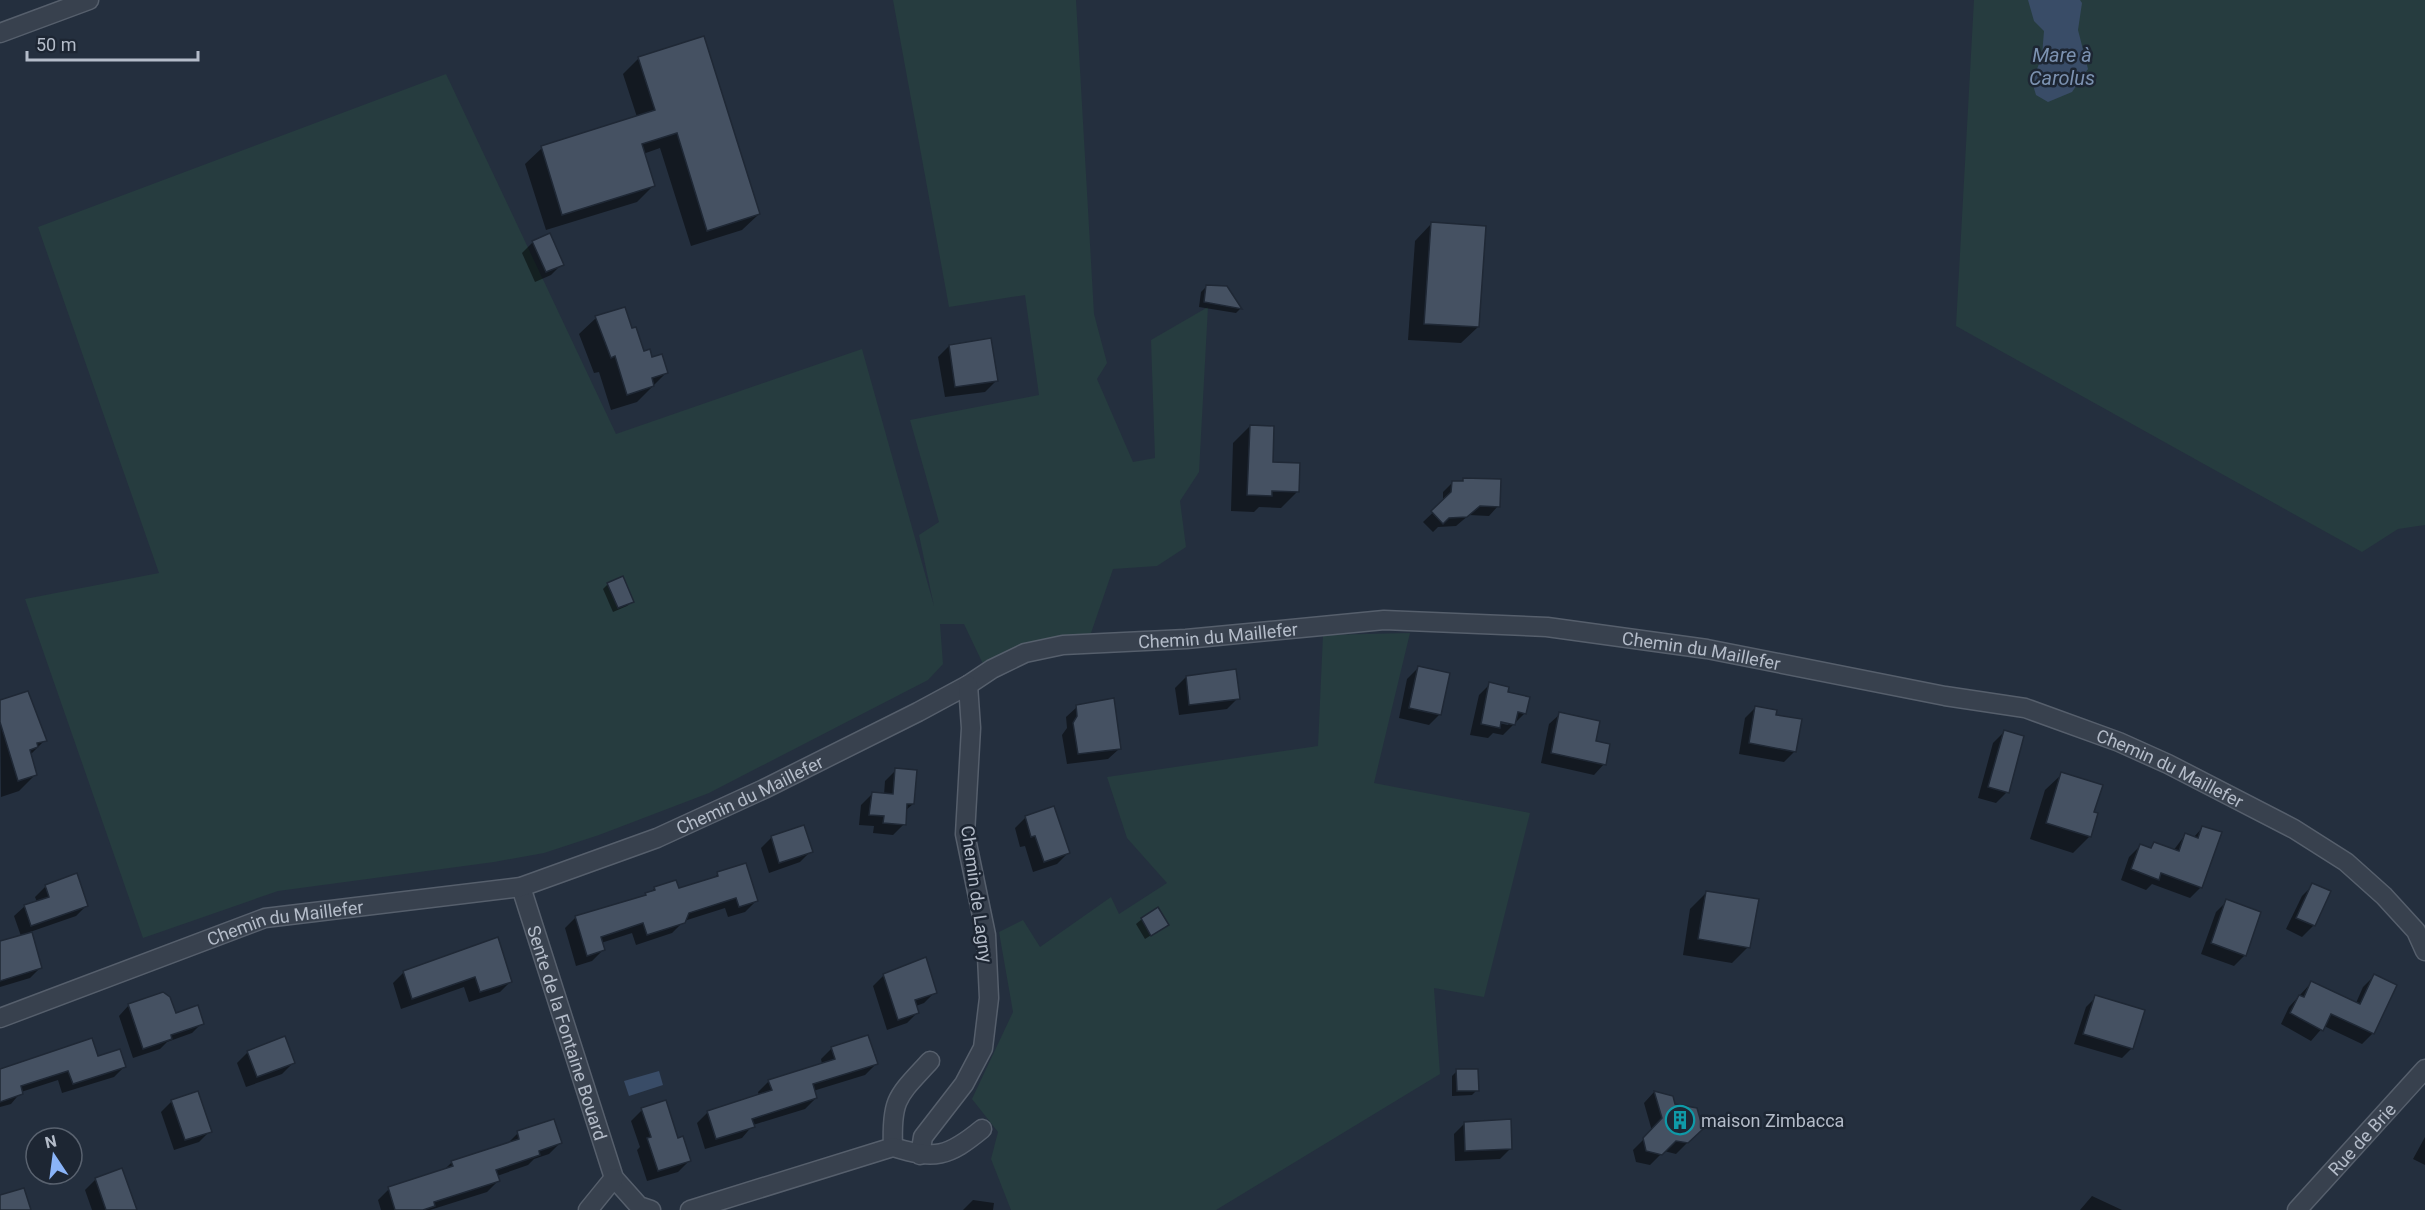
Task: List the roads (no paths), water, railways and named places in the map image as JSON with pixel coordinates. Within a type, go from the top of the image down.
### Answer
[{"type":"street","points":[[0,33],[89,0]]},
{"type":"street","name":"Chemin du Maillefer","points":[[0,1018],[265,918],[521,887],[668,833],[764,789],[968,686],[992,669],[1025,653],[1063,645],[1186,639],[1384,620],[1547,627],[1707,649],[1945,696],[2025,708],[2119,742],[2294,829],[2346,862],[2384,896],[2416,931],[2425,951]]},
{"type":"street","name":"Chemin de Lagny","points":[[920,1155],[923,1137],[964,1084],[983,1048],[989,998],[986,935],[964,834],[971,728],[968,686]]},
{"type":"street","name":"Sente de la Fontaine Bouard","points":[[521,887],[614,1178],[639,1206],[651,1210]]},
{"type":"street","points":[[893,1147],[892,1116],[900,1093],[930,1061]]},
{"type":"street","name":"Rue de Brie","points":[[2297,1210],[2425,1069]]},
{"type":"street","points":[[690,1210],[893,1147],[920,1155],[946,1153],[982,1129]]},
{"type":"street","points":[[588,1210],[614,1178]]},
{"type":"water","name":"Mare à Carolus","points":[[2028,0],[2080,0],[2082,3],[2078,30],[2088,69],[2072,92],[2048,102],[2036,95],[2032,82],[2042,56],[2044,31],[2034,21]]},
{"type":"water","points":[[659,1071],[663,1085],[629,1096],[624,1081]]},
{"type":"place","name":"maison Zimbacca","points":[[1680,1120]]}]
